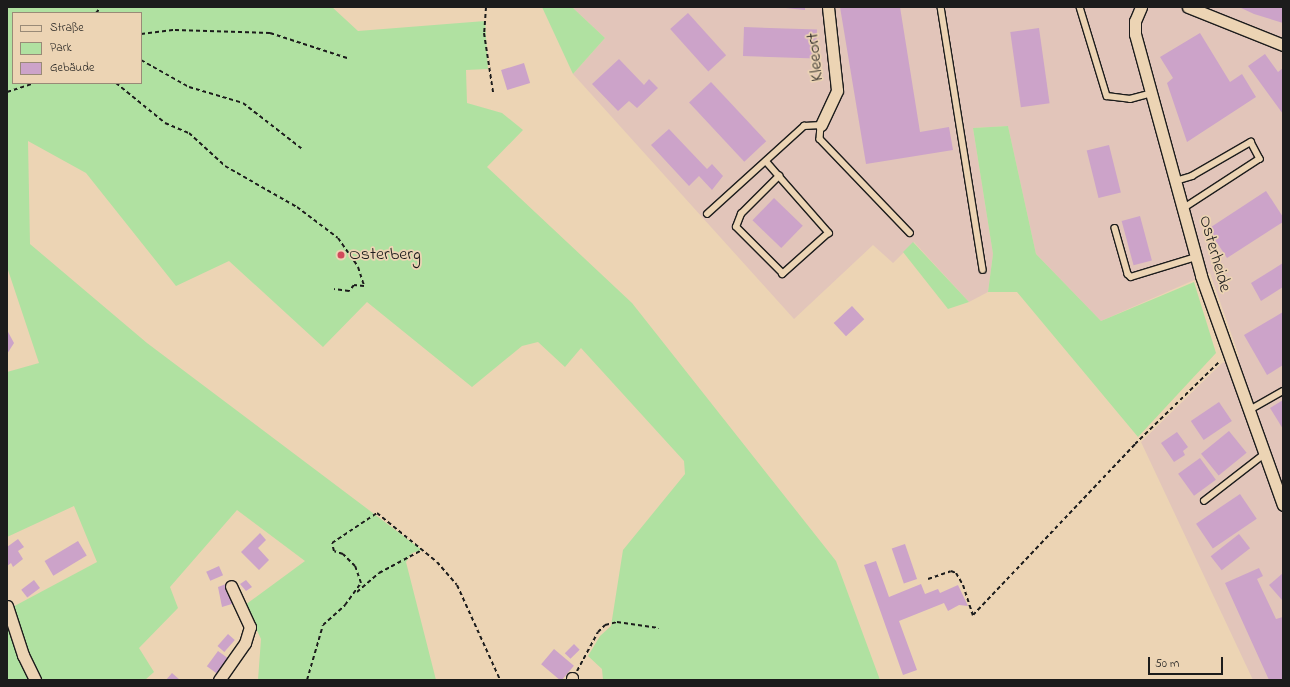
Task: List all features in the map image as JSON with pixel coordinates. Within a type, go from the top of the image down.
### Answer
[{"type":"street","name":"Kleeort","points":[[821,125],[837,90],[828,7]]},
{"type":"street","name":"Osterheide","points":[[1142,7],[1135,21],[1135,34],[1153,93],[1196,257],[1228,357],[1263,455],[1283,505]]},
{"type":"street","points":[[1188,7],[1283,45]]},
{"type":"street","points":[[219,680],[245,643],[250,627],[231,586]]},
{"type":"street","points":[[7,606],[23,655],[35,680]]},
{"type":"lane","points":[[941,7],[983,270]]},
{"type":"lane","points":[[1080,7],[1107,96],[1130,99],[1153,93]]},
{"type":"lane","points":[[707,214],[804,126],[821,125],[820,139],[910,233]]},
{"type":"lane","points":[[1176,181],[1192,176],[1251,142],[1260,160],[1183,209]]},
{"type":"lane","points":[[766,161],[829,232],[783,274],[736,226],[741,214],[779,176]]},
{"type":"lane","points":[[1115,228],[1128,274],[1131,277],[1196,257]]},
{"type":"lane","points":[[1247,411],[1283,391]]},
{"type":"lane","points":[[1204,501],[1263,455]]},
{"type":"path","points":[[486,7],[484,33],[493,92]]},
{"type":"path","points":[[142,34],[175,30],[270,33],[347,58]]},
{"type":"path","points":[[142,61],[189,87],[243,103],[302,149]]},
{"type":"path","points":[[7,92],[31,84]]},
{"type":"path","points":[[117,84],[165,123],[189,133],[225,166],[297,207],[338,238],[358,267],[364,286],[354,285],[349,290],[334,289]]},
{"type":"path","points":[[928,579],[951,571],[956,573],[963,585],[973,615],[1211,368],[1228,357]]},
{"type":"path","points":[[356,593],[361,583],[355,566],[343,554],[334,551],[332,543],[377,513],[422,550],[457,585],[500,680]]},
{"type":"path","points":[[307,680],[322,625],[379,573],[422,550]]},
{"type":"path","points":[[572,679],[605,625],[617,622],[659,628]]},
{"type":"shaded area","points":[[572,7],[1283,7],[1283,680],[1253,680],[1141,442],[1222,363],[1239,356],[1210,273],[1101,321],[1036,254],[1008,126],[973,128],[993,254],[988,292],[969,302],[914,242],[893,263],[873,245],[794,319],[573,74],[605,38]]},
{"type":"green space","points":[[7,7],[332,7],[358,31],[485,21],[488,69],[466,70],[467,103],[502,113],[523,130],[487,167],[632,303],[836,561],[880,680],[603,680],[602,669],[588,656],[600,636],[611,626],[623,550],[685,474],[684,461],[581,348],[565,367],[538,342],[522,346],[472,387],[367,302],[323,347],[229,261],[176,286],[86,173],[28,141],[30,244],[147,343],[422,550],[412,553],[406,562],[436,680],[258,680],[261,639],[245,605],[305,561],[237,510],[170,587],[178,608],[139,648],[154,672],[145,680],[7,680],[7,610],[97,562],[74,506],[7,537],[7,372],[39,363],[7,267]]},
{"type":"green space","points":[[542,7],[572,7],[605,38],[573,74]]},
{"type":"green space","points":[[1008,126],[1036,254],[1101,321],[1194,282],[1216,353],[1138,437],[1017,292],[988,292],[993,254],[973,128]]},
{"type":"green space","points":[[913,242],[969,302],[948,309],[903,252]]},
{"type":"building","points":[[776,7],[805,7],[805,10]]},
{"type":"building","points":[[840,7],[900,7],[920,132],[949,127],[953,150],[866,164]]},
{"type":"building","points":[[1239,7],[1283,7],[1283,23],[1254,14]]},
{"type":"building","points":[[688,13],[726,55],[708,71],[670,29]]},
{"type":"building","points":[[744,27],[817,30],[816,59],[743,56]]},
{"type":"building","points":[[1039,28],[1050,103],[1021,107],[1010,32]]},
{"type":"building","points":[[1200,33],[1230,82],[1242,74],[1256,97],[1187,142],[1167,83],[1173,78],[1160,57]]},
{"type":"building","points":[[1265,54],[1278,72],[1283,68],[1283,114],[1248,66]]},
{"type":"building","points":[[619,59],[644,85],[649,79],[658,88],[637,108],[629,101],[618,111],[592,84]]},
{"type":"building","points":[[524,63],[530,83],[507,90],[501,70]]},
{"type":"building","points":[[711,82],[766,141],[744,162],[689,102]]},
{"type":"building","points":[[669,129],[707,169],[712,164],[723,176],[712,190],[699,176],[689,186],[651,145]]},
{"type":"building","points":[[1109,145],[1121,193],[1099,198],[1087,151]]},
{"type":"building","points":[[1266,191],[1283,217],[1283,222],[1227,258],[1208,229]]},
{"type":"building","points":[[774,198],[803,226],[781,248],[752,220]]},
{"type":"building","points":[[1140,216],[1152,260],[1134,265],[1122,221]]},
{"type":"building","points":[[1283,263],[1283,287],[1261,301],[1251,283]]},
{"type":"building","points":[[852,306],[864,319],[846,336],[834,323]]},
{"type":"building","points":[[1283,312],[1283,365],[1267,375],[1244,335]]},
{"type":"building","points":[[7,330],[14,343],[7,354]]},
{"type":"building","points":[[1283,400],[1283,429],[1270,408]]},
{"type":"building","points":[[1219,402],[1232,421],[1204,440],[1191,421]]},
{"type":"building","points":[[1229,431],[1247,453],[1219,475],[1201,454]]},
{"type":"building","points":[[1177,432],[1188,447],[1183,451],[1185,455],[1174,462],[1161,443]]},
{"type":"building","points":[[1200,458],[1216,480],[1194,496],[1178,474]]},
{"type":"building","points":[[1240,494],[1257,519],[1213,549],[1196,524]]},
{"type":"building","points":[[260,533],[266,540],[258,548],[269,560],[259,570],[241,552]]},
{"type":"building","points":[[1239,534],[1250,548],[1222,570],[1211,556]]},
{"type":"building","points":[[18,539],[24,547],[18,551],[23,559],[13,567],[11,563],[7,566],[7,547]]},
{"type":"building","points":[[78,541],[87,556],[53,576],[45,561]]},
{"type":"building","points":[[905,544],[917,579],[904,584],[892,549]]},
{"type":"building","points":[[876,561],[889,597],[921,584],[925,594],[938,589],[940,593],[958,585],[968,606],[959,605],[948,611],[944,603],[899,621],[917,670],[903,675],[864,565]]},
{"type":"building","points":[[219,566],[223,575],[210,581],[206,572]]},
{"type":"building","points":[[1259,568],[1263,576],[1257,579],[1276,619],[1283,617],[1283,680],[1269,680],[1225,583]]},
{"type":"building","points":[[1283,573],[1283,598],[1282,600],[1269,585]]},
{"type":"building","points":[[34,580],[40,588],[27,598],[21,590]]},
{"type":"building","points":[[246,580],[252,587],[246,591],[240,584]]},
{"type":"building","points":[[226,584],[235,603],[222,607],[218,587]]},
{"type":"building","points":[[228,634],[235,640],[224,652],[218,646]]},
{"type":"building","points":[[574,644],[580,650],[570,659],[565,653]]},
{"type":"building","points":[[554,649],[574,666],[562,680],[560,680],[541,664]]},
{"type":"building","points":[[218,651],[229,659],[218,675],[207,666]]},
{"type":"building","points":[[172,673],[180,680],[166,680]]},
{"type":"place","name":"Osterberg","points":[[341,255]]}]
